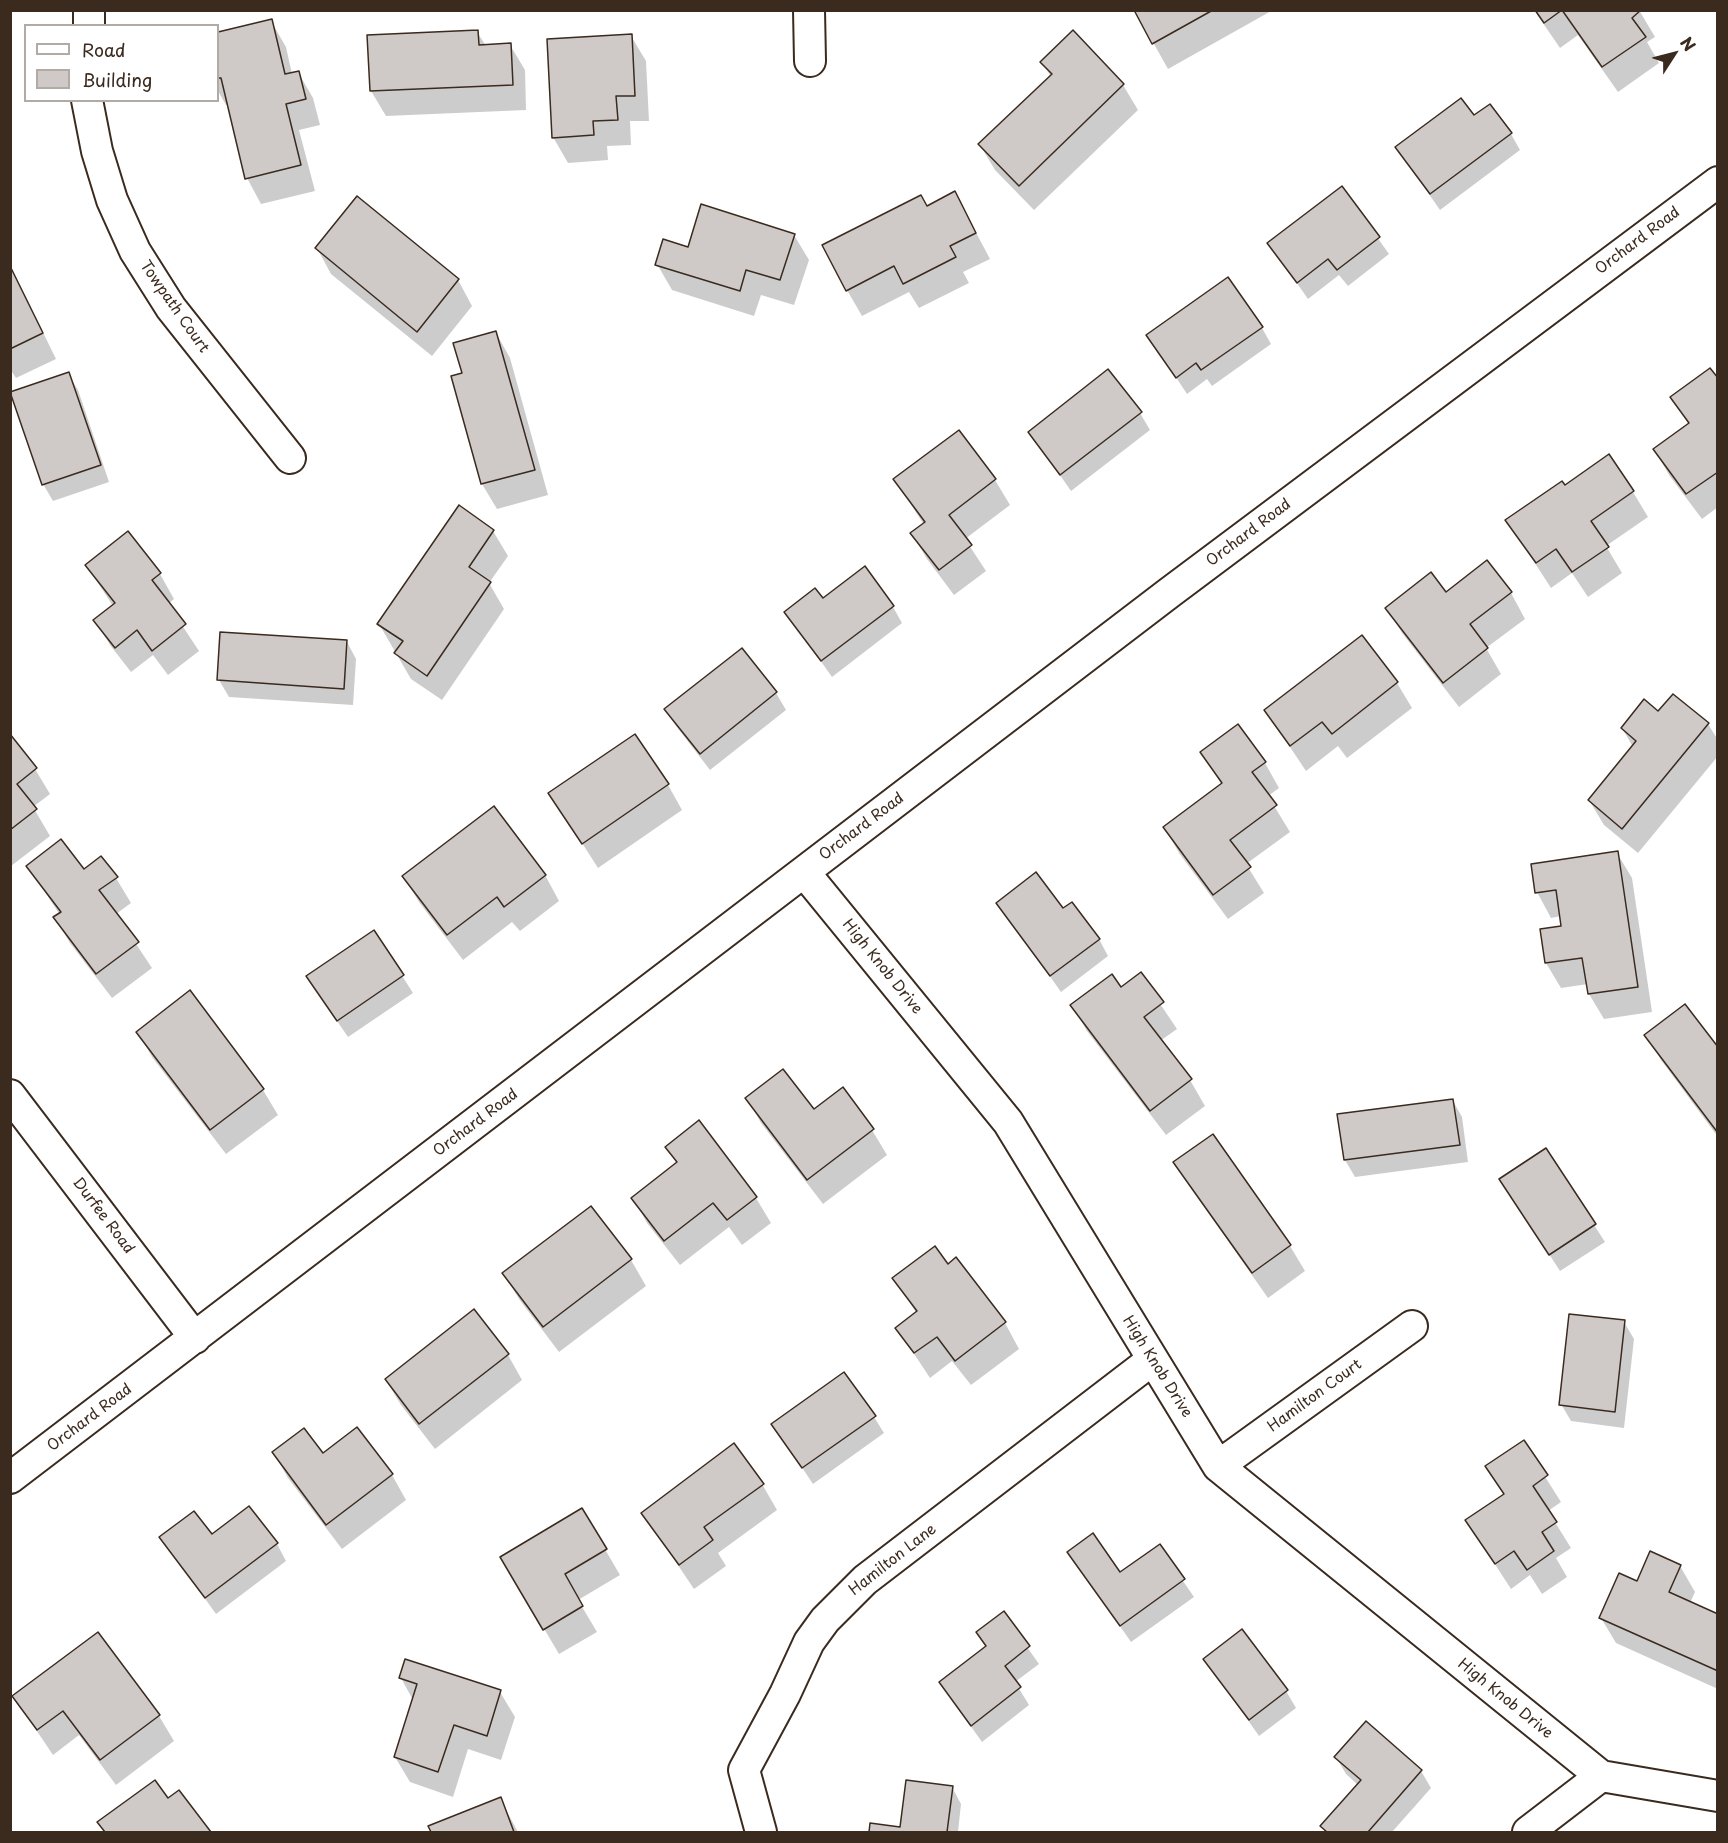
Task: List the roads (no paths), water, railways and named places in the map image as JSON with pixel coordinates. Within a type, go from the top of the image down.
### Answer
[{"type":"street","points":[[809,10],[810,60]]},
{"type":"street","name":"Towpath Court","points":[[87,102],[97,152],[135,251],[171,308],[290,458]]},
{"type":"street","name":"Orchard Road","points":[[10,1478],[1169,593],[1718,182]]},
{"type":"street","name":"High Knob Drive","points":[[804,872],[1008,1122],[1218,1466],[1601,1776]]},
{"type":"street","name":"Durfee Road","points":[[10,1095],[195,1338]]},
{"type":"street","name":"Hamilton Court","points":[[1218,1466],[1412,1326]]},
{"type":"street","name":"Hamilton Lane","points":[[761,1833],[744,1770],[785,1694],[809,1642],[825,1620],[865,1580],[1152,1360]]},
{"type":"street","points":[[1527,1833],[1601,1776],[1718,1796]]}]
